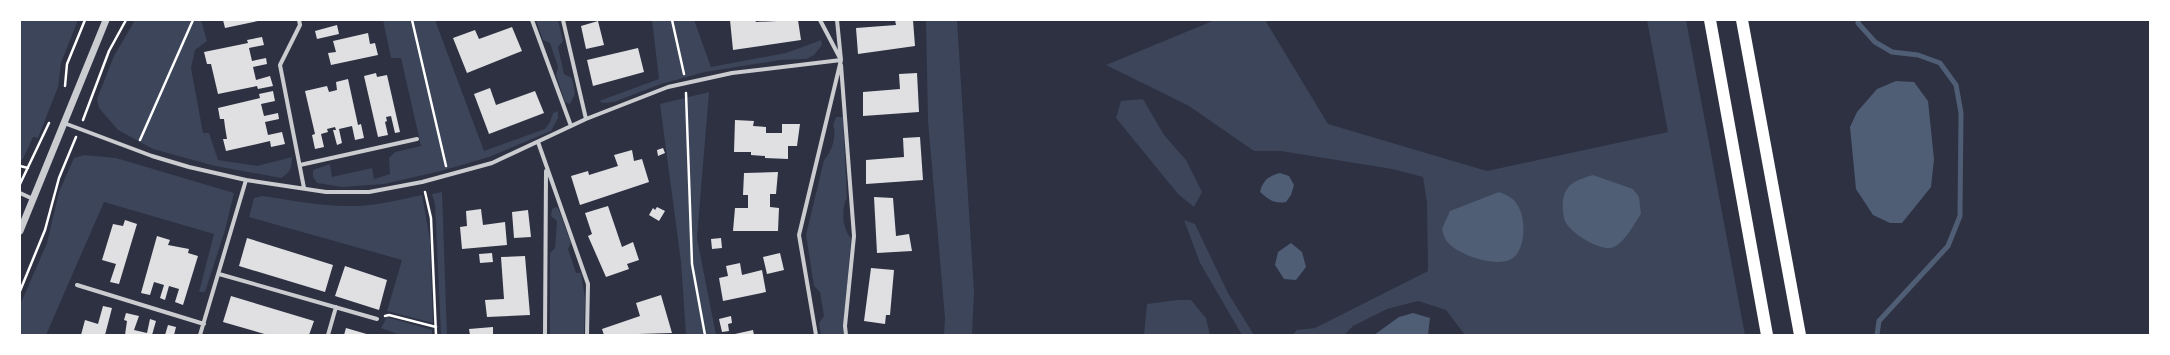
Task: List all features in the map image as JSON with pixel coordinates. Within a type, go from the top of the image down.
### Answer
[{"type":"highway","points":[[1710,20],[1767,335]]},
{"type":"highway","points":[[1742,20],[1800,335]]},
{"type":"street","points":[[20,231],[106,20]]},
{"type":"street","points":[[299,20],[300,25],[280,65],[304,188]]},
{"type":"street","points":[[532,20],[570,126]]},
{"type":"street","points":[[563,20],[586,119]]},
{"type":"street","points":[[816,335],[799,236],[840,60],[820,20]]},
{"type":"street","points":[[837,20],[854,236],[845,326],[846,335]]},
{"type":"street","points":[[64,123],[135,150],[189,167],[246,180],[326,192],[369,192],[422,182],[492,163],[586,119],[668,87],[732,73],[840,60]]},
{"type":"street","points":[[300,165],[417,139]]},
{"type":"street","points":[[538,142],[588,284],[588,335]]},
{"type":"street","points":[[545,335],[546,166]]},
{"type":"street","points":[[200,335],[220,274],[246,180]]},
{"type":"street","points":[[20,193],[33,199]]},
{"type":"street","points":[[220,274],[377,319]]},
{"type":"street","points":[[77,285],[204,324]]},
{"type":"street","points":[[328,335],[336,307]]},
{"type":"path","points":[[64,91],[67,64],[85,20]]},
{"type":"path","points":[[20,291],[45,230],[59,178],[80,128],[109,51],[126,20]]},
{"type":"path","points":[[135,150],[193,20]]},
{"type":"path","points":[[412,20],[448,175]]},
{"type":"path","points":[[672,20],[686,83],[692,264],[705,335]]},
{"type":"path","points":[[20,185],[51,119]]},
{"type":"path","points":[[20,166],[28,168]]},
{"type":"path","points":[[422,182],[431,218],[436,335]]},
{"type":"path","points":[[377,319],[389,315],[436,327]]},
{"type":"shaded area","points":[[20,20],[78,20],[61,63],[58,87],[38,138],[33,137],[23,159],[20,161]]},
{"type":"shaded area","points":[[135,20],[201,20],[207,41],[195,50],[191,68],[203,133],[209,133],[218,160],[257,166],[292,157],[292,164],[287,174],[281,178],[215,166],[153,149],[118,130],[99,108],[97,99],[114,56]]},
{"type":"shaded area","points":[[383,20],[435,20],[484,151],[545,129],[550,122],[553,113],[558,111],[558,118],[551,131],[489,157],[441,171],[384,184],[342,187],[317,183],[313,177],[313,170],[330,164],[332,177],[372,168],[374,179],[390,174],[389,158],[395,152],[421,146],[401,58],[391,58]]},
{"type":"shaded area","points":[[536,20],[558,20],[563,41],[558,47],[564,74],[572,78],[575,94],[570,104],[565,102],[556,75],[558,67],[550,43],[543,40]]},
{"type":"shaded area","points":[[652,20],[694,20],[711,67],[786,53],[821,40],[822,45],[814,55],[806,59],[780,60],[705,72],[661,84],[614,102],[603,103],[599,101],[659,79]]},
{"type":"shaded area","points":[[926,20],[957,20],[974,292],[972,335],[944,335],[945,318],[928,121]]},
{"type":"shaded area","points":[[1215,20],[1265,20],[1328,124],[1487,171],[1668,132],[1647,20],[1686,20],[1745,335],[1465,335],[1446,310],[1418,301],[1387,309],[1353,326],[1344,335],[1292,335],[1297,330],[1315,328],[1428,271],[1427,203],[1423,177],[1392,169],[1281,151],[1254,151],[1189,106],[1106,65]]},
{"type":"shaded area","points":[[1896,81],[1914,82],[1928,101],[1934,159],[1931,187],[1902,223],[1890,223],[1873,215],[1856,189],[1850,127],[1857,112],[1877,89]]},
{"type":"shaded area","points":[[709,92],[697,238],[716,335],[686,335],[681,262],[660,104]]},
{"type":"shaded area","points":[[1143,99],[1164,135],[1186,160],[1202,192],[1194,207],[1178,194],[1116,118],[1121,101]]},
{"type":"shaded area","points":[[836,117],[843,117],[847,198],[843,218],[848,234],[851,238],[843,335],[821,335],[819,323],[824,316],[820,292],[814,286],[806,235],[824,160],[827,157],[833,143],[833,125]]},
{"type":"shaded area","points":[[84,155],[116,158],[234,193],[225,230],[205,292],[199,292],[214,234],[104,202],[46,335],[20,335],[20,305],[47,243],[59,192],[74,158]]},
{"type":"shaded area","points":[[1280,173],[1289,176],[1294,185],[1291,195],[1286,202],[1272,201],[1260,192],[1267,179]]},
{"type":"shaded area","points":[[1593,175],[1633,189],[1639,197],[1641,214],[1626,237],[1614,247],[1602,247],[1587,241],[1573,231],[1565,221],[1563,205],[1565,192],[1575,181]]},
{"type":"shaded area","points":[[442,192],[447,335],[441,335],[435,204],[432,194]]},
{"type":"shaded area","points":[[1499,192],[1512,199],[1521,212],[1523,226],[1522,241],[1513,258],[1498,262],[1488,261],[1467,255],[1451,246],[1445,239],[1442,229],[1450,211]]},
{"type":"shaded area","points":[[422,195],[430,240],[433,323],[387,311],[402,260],[249,217],[254,198],[262,196],[316,204],[357,206],[385,203]]},
{"type":"shaded area","points":[[556,207],[558,208],[571,243],[568,249],[576,273],[581,273],[585,298],[584,335],[550,335],[550,253],[555,248],[557,221],[551,216],[552,209]]},
{"type":"shaded area","points":[[1184,220],[1195,224],[1228,293],[1254,335],[1242,335],[1200,263]]},
{"type":"shaded area","points":[[1291,243],[1302,252],[1306,267],[1296,280],[1284,279],[1275,265],[1278,252]]},
{"type":"shaded area","points":[[1177,300],[1191,300],[1206,318],[1210,335],[1144,335],[1147,304]]},
{"type":"shaded area","points":[[1413,313],[1430,318],[1428,335],[1374,335],[1399,317]]},
{"type":"shaded area","points":[[387,317],[432,330],[432,335],[400,335],[381,328]]},
{"type":"building","points":[[223,20],[258,20],[258,21],[225,28]]},
{"type":"building","points":[[730,20],[755,20],[756,22],[798,20],[801,40],[733,50]]},
{"type":"building","points":[[895,20],[913,20],[915,46],[858,54],[856,28],[896,25]]},
{"type":"building","points":[[598,21],[604,45],[586,49],[581,26]]},
{"type":"building","points":[[337,25],[339,34],[317,39],[315,31]]},
{"type":"building","points":[[512,27],[522,51],[467,73],[453,38],[475,30],[479,39]]},
{"type":"building","points":[[368,33],[370,44],[375,43],[378,55],[331,65],[328,53],[336,52],[333,41]]},
{"type":"building","points":[[262,37],[264,45],[249,48],[252,61],[266,58],[267,64],[253,67],[256,80],[270,76],[273,86],[258,89],[257,86],[218,94],[211,64],[207,64],[204,52],[248,43],[247,40]]},
{"type":"building","points":[[638,48],[644,72],[593,86],[587,60]]},
{"type":"building","points":[[376,73],[377,77],[387,75],[400,132],[395,133],[391,116],[386,117],[387,121],[385,122],[388,135],[378,137],[364,76]]},
{"type":"building","points":[[917,73],[919,112],[863,116],[863,92],[900,89],[899,74]]},
{"type":"building","points":[[348,79],[358,125],[361,124],[364,138],[355,140],[352,126],[339,129],[342,143],[337,145],[333,130],[336,130],[335,127],[327,129],[328,132],[321,134],[324,147],[315,149],[312,135],[315,134],[305,91],[327,86],[329,92],[337,90],[336,82]]},
{"type":"building","points":[[490,88],[496,105],[535,91],[544,113],[489,134],[474,94]]},
{"type":"building","points":[[273,91],[275,101],[261,104],[264,116],[278,113],[279,119],[265,122],[268,135],[282,132],[285,144],[271,147],[270,141],[226,151],[223,139],[227,139],[224,119],[220,119],[218,108],[260,98],[259,94]]},
{"type":"building","points":[[735,120],[754,121],[753,126],[766,127],[766,133],[782,133],[782,124],[800,124],[797,146],[788,146],[788,159],[765,158],[765,156],[751,155],[751,152],[734,152]]},
{"type":"building","points":[[920,137],[923,180],[866,184],[866,160],[904,157],[903,138]]},
{"type":"building","points":[[663,148],[665,153],[658,156],[657,150]]},
{"type":"building","points":[[632,150],[634,161],[642,159],[649,182],[580,205],[571,176],[588,171],[589,175],[618,166],[614,155]]},
{"type":"building","points":[[778,172],[776,194],[770,194],[770,207],[779,208],[778,231],[733,231],[735,208],[748,208],[748,195],[743,195],[744,173]]},
{"type":"building","points":[[874,197],[893,198],[896,236],[909,234],[912,251],[877,253]]},
{"type":"building","points":[[608,206],[622,247],[633,242],[639,260],[627,264],[629,269],[606,277],[588,236],[592,234],[585,213]]},
{"type":"building","points":[[657,207],[665,211],[659,221],[649,215],[653,208],[655,210]]},
{"type":"building","points":[[481,209],[483,225],[505,222],[507,245],[462,249],[460,227],[467,226],[466,211]]},
{"type":"building","points":[[528,210],[531,237],[514,238],[512,212]]},
{"type":"building","points":[[125,220],[137,224],[119,284],[110,282],[116,264],[102,260],[113,224],[123,226]]},
{"type":"building","points":[[157,236],[170,240],[168,245],[189,249],[188,253],[198,256],[183,305],[175,302],[179,289],[169,286],[165,300],[160,298],[164,285],[154,282],[150,295],[141,293]]},
{"type":"building","points":[[247,238],[333,265],[325,292],[239,266]]},
{"type":"building","points":[[721,238],[722,248],[712,249],[711,239]]},
{"type":"building","points":[[492,253],[493,262],[480,263],[479,254]]},
{"type":"building","points":[[780,253],[784,270],[767,274],[763,257]]},
{"type":"building","points":[[525,256],[530,315],[487,317],[485,300],[504,299],[501,257]]},
{"type":"building","points":[[740,263],[742,275],[762,270],[766,292],[723,301],[719,278],[728,276],[726,266]]},
{"type":"building","points":[[345,266],[387,280],[379,310],[335,296]]},
{"type":"building","points":[[871,268],[894,270],[890,315],[886,315],[885,324],[864,321]]},
{"type":"building","points":[[661,295],[672,333],[604,335],[602,329],[640,316],[636,303]]},
{"type":"building","points":[[231,296],[314,321],[309,335],[268,335],[223,322]]},
{"type":"building","points":[[103,306],[112,308],[105,335],[81,335],[85,320],[98,324]]},
{"type":"building","points":[[126,313],[139,316],[134,330],[147,333],[150,319],[156,321],[152,335],[125,335],[127,321],[124,320]]},
{"type":"building","points":[[731,316],[732,323],[728,324],[729,331],[722,332],[719,319]]},
{"type":"building","points":[[168,325],[176,327],[174,335],[165,335]]},
{"type":"building","points":[[493,327],[493,335],[470,335],[469,329]]},
{"type":"building","points":[[346,328],[370,335],[344,335]]},
{"type":"building","points":[[753,330],[754,335],[735,335],[735,334]]},
{"type":"waterway","points":[[1858,20],[1858,23],[1875,42],[1892,52],[1918,55],[1940,63],[1956,85],[1961,113],[1960,216],[1948,246],[1879,321],[1877,335]]}]
